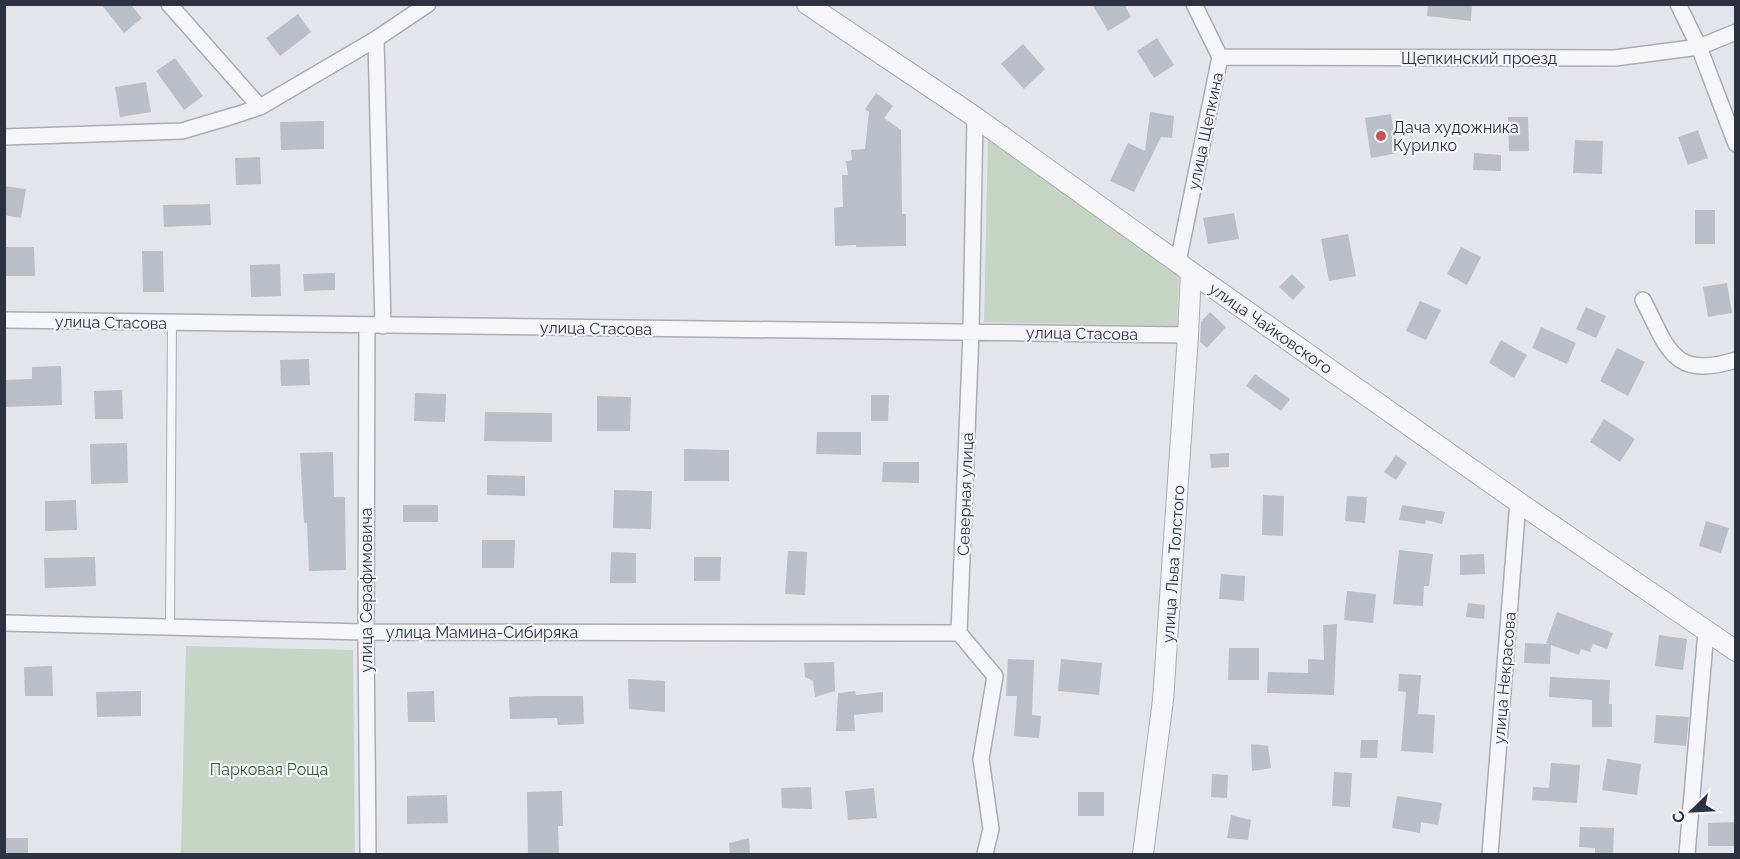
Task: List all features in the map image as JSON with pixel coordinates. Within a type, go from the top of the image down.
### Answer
[{"type":"street","points":[[170,4],[260,107]]},
{"type":"street","points":[[4,137],[182,131],[260,107],[376,39],[428,4]]},
{"type":"street","name":"улица Чайковского","points":[[807,4],[975,117],[1518,502],[1736,651]]},
{"type":"street","name":"улица Щепкина","points":[[1184,267],[1220,57],[1194,4]]},
{"type":"street","points":[[1678,4],[1699,47],[1736,144]]},
{"type":"street","name":"Щепкинский проезд","points":[[1220,57],[1615,58],[1699,47],[1736,32]]},
{"type":"street","points":[[376,39],[383,326]]},
{"type":"street","name":"Северная улица","points":[[959,633],[975,117]]},
{"type":"street","name":"улица Льва Толстого","points":[[1143,855],[1163,700],[1188,335],[1184,267]]},
{"type":"street","points":[[1643,300],[1668,348],[1680,361],[1694,366],[1716,366],[1736,360]]},
{"type":"street","name":"улица Стасова","points":[[4,320],[1188,335]]},
{"type":"street","name":"улица Серафимовича","points":[[367,325],[368,855]]},
{"type":"street","name":"улица Некрасова","points":[[1490,855],[1518,502]]},
{"type":"street","name":"улица Мамина-Сибиряка","points":[[4,623],[366,632],[959,633]]},
{"type":"street","points":[[1687,855],[1706,631]]},
{"type":"street","points":[[959,633],[995,676],[981,759],[991,829],[985,855]]},
{"type":"lane","points":[[170,627],[172,323]]},
{"type":"green space","points":[[988,137],[1179,275],[1177,326],[984,322]]},
{"type":"green space","name":"Парковая Роща","points":[[186,646],[353,650],[355,854],[181,854]]},
{"type":"building","points":[[101,4],[130,4],[142,18],[124,33]]},
{"type":"building","points":[[1092,4],[1124,4],[1131,17],[1108,31]]},
{"type":"building","points":[[1428,4],[1472,4],[1471,21],[1427,16]]},
{"type":"building","points":[[298,14],[311,32],[280,56],[266,38]]},
{"type":"building","points":[[1157,38],[1174,65],[1154,78],[1137,51]]},
{"type":"building","points":[[1023,44],[1045,69],[1024,89],[1001,64]]},
{"type":"building","points":[[175,58],[203,96],[184,110],[156,71]]},
{"type":"building","points":[[146,82],[151,112],[120,117],[115,87]]},
{"type":"building","points":[[876,93],[893,106],[884,118],[901,130],[902,214],[906,214],[906,246],[835,246],[834,208],[843,207],[842,175],[848,175],[846,161],[852,160],[851,150],[865,149],[869,112],[865,109]]},
{"type":"building","points":[[1150,112],[1174,116],[1172,138],[1161,137],[1134,192],[1110,181],[1128,143],[1145,151]]},
{"type":"building","name":"Дача художника Курилко","points":[[1391,114],[1397,153],[1371,158],[1365,118]]},
{"type":"building","points":[[1508,117],[1528,117],[1529,151],[1509,151]]},
{"type":"building","points":[[324,121],[324,149],[281,150],[280,122]]},
{"type":"building","points":[[1698,130],[1708,158],[1688,165],[1678,137]]},
{"type":"building","points":[[1575,140],[1603,141],[1602,174],[1573,173]]},
{"type":"building","points":[[1474,153],[1501,155],[1501,171],[1473,170]]},
{"type":"building","points":[[260,157],[261,184],[236,185],[235,158]]},
{"type":"building","points":[[4,186],[26,189],[21,218],[4,215]]},
{"type":"building","points":[[210,204],[211,225],[164,227],[163,205]]},
{"type":"building","points":[[1695,210],[1715,210],[1715,244],[1695,244]]},
{"type":"building","points":[[1234,213],[1239,239],[1208,244],[1203,218]]},
{"type":"building","points":[[1348,234],[1356,276],[1329,281],[1321,239]]},
{"type":"building","points":[[4,247],[34,247],[35,276],[4,276]]},
{"type":"building","points":[[1461,247],[1481,257],[1467,285],[1447,274]]},
{"type":"building","points":[[142,251],[163,251],[164,292],[143,292]]},
{"type":"building","points":[[280,264],[281,296],[251,297],[250,265]]},
{"type":"building","points":[[335,273],[335,290],[304,291],[303,274]]},
{"type":"building","points":[[1292,274],[1305,287],[1293,300],[1279,287]]},
{"type":"building","points":[[1727,283],[1732,313],[1708,317],[1703,287]]},
{"type":"building","points":[[1420,301],[1441,310],[1426,340],[1406,331]]},
{"type":"building","points":[[1586,307],[1606,316],[1596,338],[1576,329]]},
{"type":"building","points":[[1210,312],[1226,327],[1207,348],[1200,342],[1201,322]]},
{"type":"building","points":[[1541,327],[1576,343],[1567,364],[1532,348]]},
{"type":"building","points":[[1501,340],[1527,355],[1514,378],[1489,363]]},
{"type":"building","points":[[1617,348],[1645,362],[1628,396],[1600,381]]},
{"type":"building","points":[[309,359],[310,385],[281,386],[280,360]]},
{"type":"building","points":[[61,366],[62,405],[4,407],[4,380],[32,379],[32,367]]},
{"type":"building","points":[[1255,374],[1290,399],[1281,411],[1246,386]]},
{"type":"building","points":[[122,390],[123,419],[95,419],[94,391]]},
{"type":"building","points":[[415,393],[446,394],[445,422],[414,421]]},
{"type":"building","points":[[871,395],[889,395],[888,421],[871,421]]},
{"type":"building","points":[[597,396],[631,397],[630,431],[597,431]]},
{"type":"building","points":[[485,412],[552,413],[552,442],[484,441]]},
{"type":"building","points":[[1604,419],[1635,439],[1620,462],[1590,442]]},
{"type":"building","points":[[817,432],[861,432],[861,455],[816,454]]},
{"type":"building","points":[[127,443],[128,483],[91,484],[90,444]]},
{"type":"building","points":[[684,449],[729,450],[729,481],[684,481]]},
{"type":"building","points":[[333,452],[334,497],[345,497],[346,570],[309,571],[300,453]]},
{"type":"building","points":[[1229,453],[1229,467],[1211,468],[1210,454]]},
{"type":"building","points":[[1396,455],[1407,463],[1396,480],[1384,472]]},
{"type":"building","points":[[883,462],[919,462],[919,483],[882,482]]},
{"type":"building","points":[[487,475],[525,476],[525,496],[487,495]]},
{"type":"building","points":[[614,490],[652,491],[651,529],[613,528]]},
{"type":"building","points":[[1263,495],[1284,496],[1283,536],[1262,535]]},
{"type":"building","points":[[1347,496],[1367,497],[1365,523],[1345,521]]},
{"type":"building","points":[[76,500],[77,530],[45,531],[45,501]]},
{"type":"building","points":[[403,505],[438,505],[438,522],[403,522]]},
{"type":"building","points":[[1402,505],[1445,512],[1442,524],[1426,520],[1425,524],[1399,520]]},
{"type":"building","points":[[1706,521],[1729,528],[1721,553],[1699,546]]},
{"type":"building","points":[[482,540],[515,540],[514,568],[482,568]]},
{"type":"building","points":[[1399,550],[1433,554],[1429,586],[1424,586],[1423,606],[1393,604]]},
{"type":"building","points":[[788,551],[807,552],[805,595],[785,594]]},
{"type":"building","points":[[611,552],[636,553],[636,583],[610,583]]},
{"type":"building","points":[[1484,554],[1485,574],[1460,575],[1460,555]]},
{"type":"building","points":[[95,557],[96,586],[45,588],[44,558]]},
{"type":"building","points":[[694,557],[721,557],[720,581],[694,581]]},
{"type":"building","points":[[1221,574],[1245,576],[1244,601],[1219,599]]},
{"type":"building","points":[[1347,591],[1376,594],[1373,623],[1344,620]]},
{"type":"building","points":[[1468,603],[1485,605],[1484,619],[1466,617]]},
{"type":"building","points":[[1557,612],[1613,633],[1607,649],[1593,644],[1590,652],[1581,649],[1579,655],[1551,645],[1550,664],[1524,663],[1525,643],[1550,644],[1546,643]]},
{"type":"building","points":[[1337,624],[1334,695],[1267,693],[1268,672],[1308,673],[1308,659],[1324,660],[1323,625]]},
{"type":"building","points":[[1659,635],[1687,639],[1683,670],[1655,666]]},
{"type":"building","points":[[1229,648],[1259,648],[1259,680],[1228,680]]},
{"type":"building","points":[[1008,659],[1034,660],[1032,715],[1041,716],[1039,738],[1014,736],[1017,696],[1006,696]]},
{"type":"building","points":[[1061,659],[1102,663],[1099,695],[1058,691]]},
{"type":"building","points":[[834,662],[835,691],[815,697],[813,681],[805,677],[804,663]]},
{"type":"building","points":[[52,666],[53,696],[25,696],[24,667]]},
{"type":"building","points":[[1399,674],[1421,675],[1418,714],[1435,715],[1433,753],[1401,751],[1406,692],[1398,691]]},
{"type":"building","points":[[1550,677],[1610,680],[1609,704],[1612,704],[1612,727],[1592,727],[1592,700],[1549,697]]},
{"type":"building","points":[[628,679],[665,681],[665,712],[629,709]]},
{"type":"building","points":[[141,691],[141,716],[97,717],[96,692]]},
{"type":"building","points":[[434,691],[435,722],[408,722],[407,692]]},
{"type":"building","points":[[855,691],[856,695],[883,692],[883,712],[854,715],[855,731],[836,731],[838,693]]},
{"type":"building","points":[[583,696],[584,724],[558,725],[557,718],[510,719],[509,697]]},
{"type":"building","points":[[1656,715],[1689,717],[1686,746],[1654,743]]},
{"type":"building","points":[[1361,740],[1378,740],[1377,758],[1360,758]]},
{"type":"building","points":[[1251,744],[1268,746],[1271,768],[1252,771]]},
{"type":"building","points":[[1607,759],[1641,764],[1637,795],[1602,790]]},
{"type":"building","points":[[1551,763],[1580,765],[1577,803],[1532,800],[1533,787],[1549,788]]},
{"type":"building","points":[[1334,772],[1352,773],[1350,807],[1332,806]]},
{"type":"building","points":[[1212,774],[1228,775],[1227,798],[1211,797]]},
{"type":"building","points":[[811,787],[812,809],[782,808],[781,788]]},
{"type":"building","points":[[874,788],[877,818],[848,820],[845,791]]},
{"type":"building","points":[[562,791],[563,826],[558,826],[559,855],[528,855],[527,792]]},
{"type":"building","points":[[1078,792],[1104,792],[1104,816],[1078,816]]},
{"type":"building","points":[[447,795],[448,823],[407,824],[407,796]]},
{"type":"building","points":[[1397,796],[1442,803],[1438,825],[1421,822],[1420,833],[1392,828]]},
{"type":"building","points":[[1231,815],[1251,820],[1248,840],[1227,838]]},
{"type":"building","points":[[1736,822],[1736,846],[1708,846],[1708,823]]},
{"type":"building","points":[[1580,827],[1614,828],[1613,855],[1595,855],[1595,848],[1579,847]]},
{"type":"building","points":[[4,838],[28,838],[28,855],[4,855]]},
{"type":"building","points":[[749,838],[750,855],[730,855],[729,843]]},
{"type":"place","name":"Дача художника Курилко","points":[[1381,136]]}]
